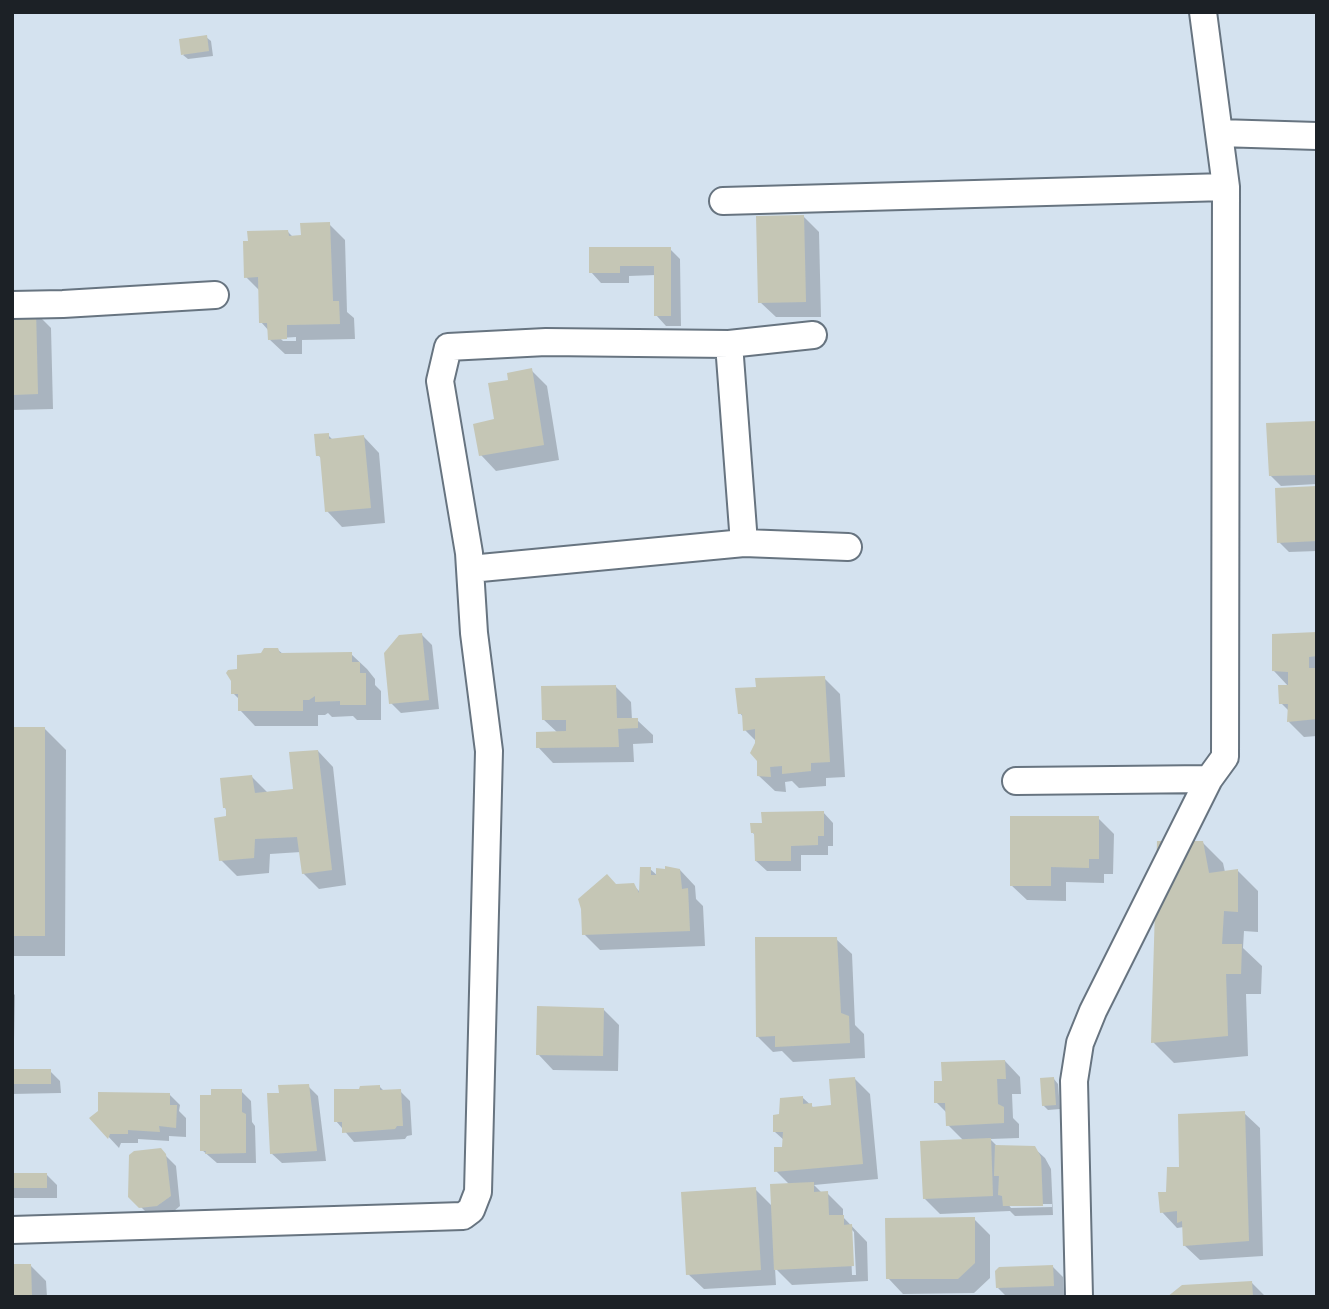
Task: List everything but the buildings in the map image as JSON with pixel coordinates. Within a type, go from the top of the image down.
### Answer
[{"type":"street","points":[[1079,1297],[1074,1080],[1080,1043],[1093,1011],[1209,779],[1225,757],[1226,187],[1203,12]]},
{"type":"street","points":[[1219,133],[1317,136]]},
{"type":"street","points":[[723,201],[1226,187]]},
{"type":"street","points":[[12,305],[215,295]]},
{"type":"street","points":[[12,1230],[463,1216],[471,1210],[478,1192],[489,751],[474,633],[470,553],[440,381],[448,347],[546,342],[729,344],[813,335]]},
{"type":"street","points":[[729,344],[744,543]]},
{"type":"street","points":[[470,569],[744,543],[848,547]]},
{"type":"street","points":[[1016,781],[1209,779]]}]
